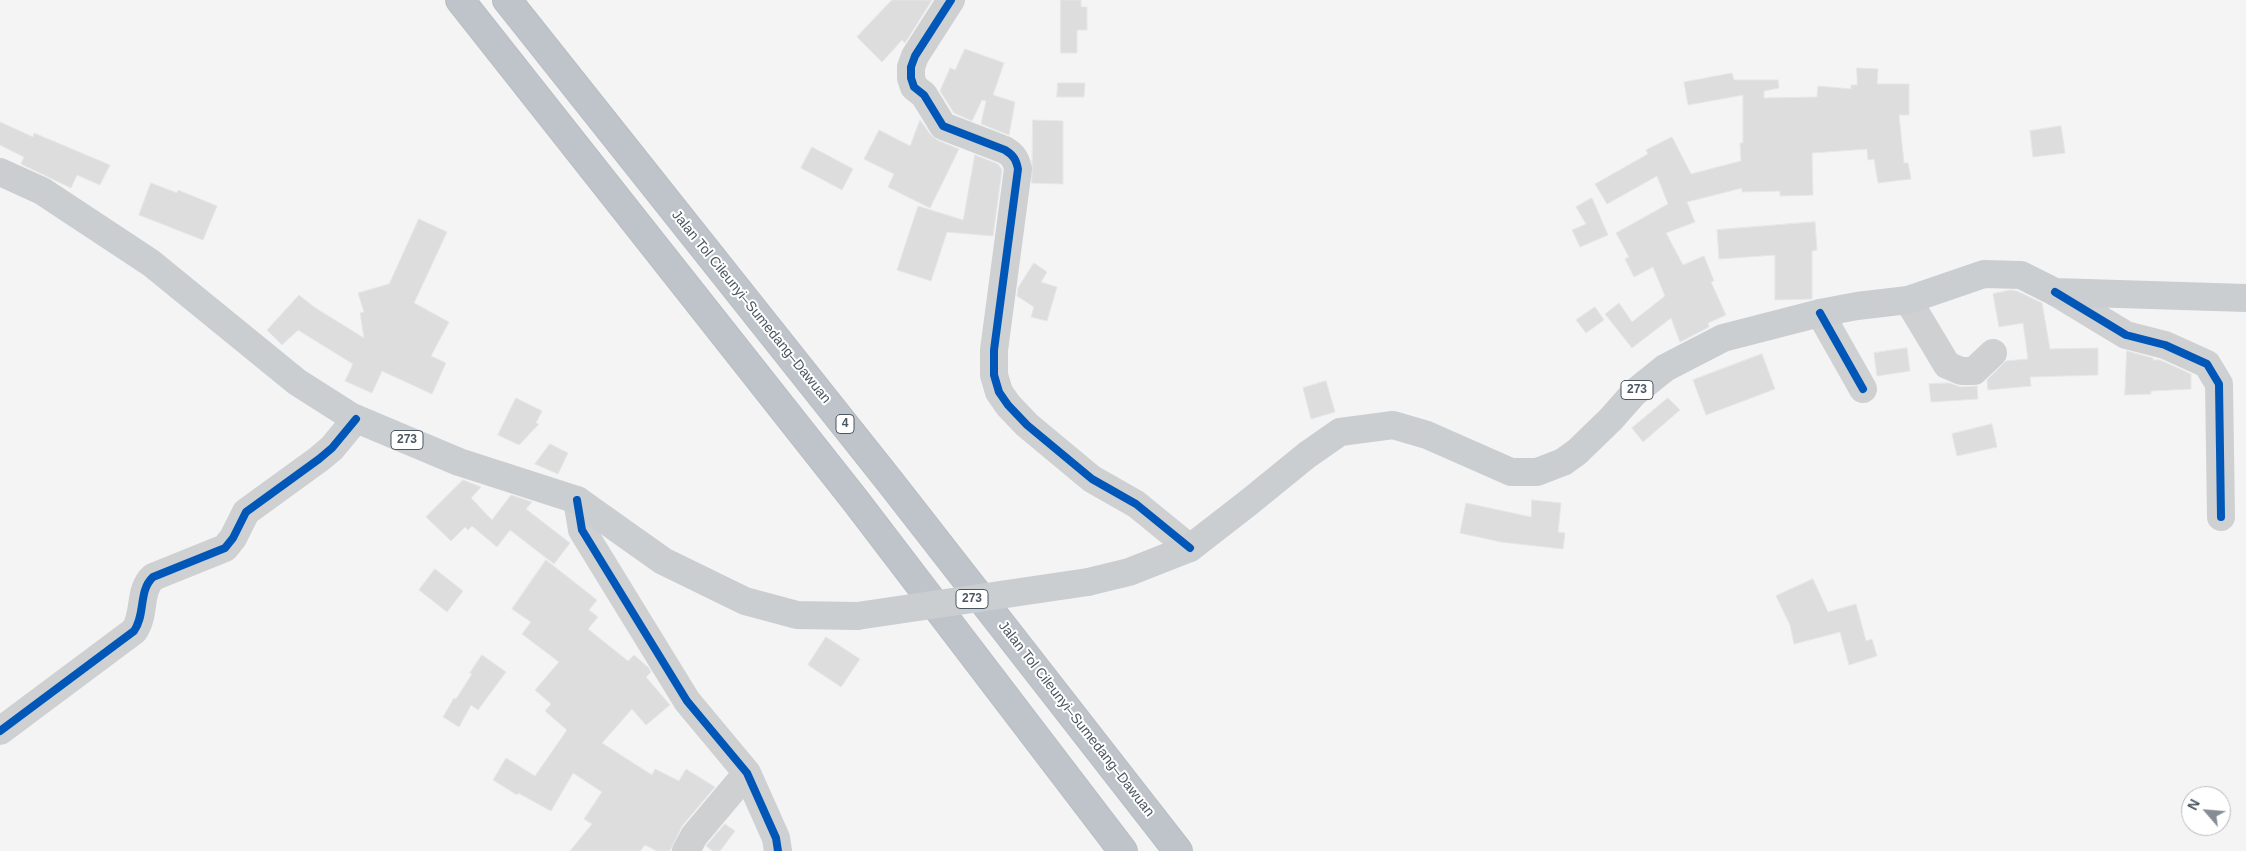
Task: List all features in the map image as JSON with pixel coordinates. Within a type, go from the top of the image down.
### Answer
[{"type":"highway","points":[[460,0],[855,500],[1123,851]]},
{"type":"highway","name":"Jalan Tol Cileunyi–Sumedang–Dawuan","points":[[507,0],[892,483],[1178,851]]},
{"type":"main road","name":"273","points":[[0,172],[42,191],[152,263],[297,382],[356,418],[459,462],[576,500],[663,561],[745,601],[797,615],[857,616],[1088,582],[1129,572],[1190,548],[1306,455],[1340,432],[1393,425],[1427,435],[1511,472],[1537,472],[1563,462],[1577,452],[1611,419],[1634,393],[1664,368],[1723,338],[1820,313],[1857,306],[1908,300],[1984,274],[2021,275],[2055,292],[2246,298]]},
{"type":"street","points":[[951,0],[915,56],[911,67],[911,78],[914,87],[924,95],[943,126],[1006,150],[1013,155],[1017,162],[1016,188],[994,350],[994,375],[999,392],[1008,405],[1027,425],[1092,479],[1136,504],[1190,548]]},
{"type":"street","points":[[2055,292],[2126,334],[2165,345],[2207,364],[2220,384],[2221,517]]},
{"type":"street","points":[[1908,300],[1947,365],[1962,371],[1974,371],[1993,353]]},
{"type":"street","points":[[1820,313],[1863,390]]},
{"type":"street","points":[[0,731],[134,631],[140,620],[146,585],[153,577],[225,548],[233,538],[246,512],[332,448],[356,418]]},
{"type":"street","points":[[576,500],[582,530],[687,701],[747,773],[776,838],[778,851]]},
{"type":"street","points":[[686,851],[694,836],[747,773]]},
{"type":"building","points":[[892,0],[932,0],[905,43],[902,40],[882,62],[857,37]]},
{"type":"building","points":[[1061,0],[1081,0],[1081,7],[1087,7],[1087,30],[1077,30],[1077,53],[1061,53]]},
{"type":"building","points":[[965,49],[1004,63],[993,95],[1015,102],[1009,135],[981,124],[986,101],[982,100],[972,121],[954,113],[940,91],[950,68],[955,70]]},
{"type":"building","points":[[1857,68],[1878,69],[1877,84],[1909,84],[1909,115],[1899,115],[1904,163],[1908,163],[1911,179],[1878,183],[1874,159],[1868,160],[1867,149],[1812,153],[1813,195],[1780,196],[1780,191],[1742,192],[1742,188],[1687,202],[1695,222],[1666,233],[1683,265],[1704,256],[1714,281],[1711,282],[1726,315],[1708,323],[1709,327],[1680,342],[1671,318],[1632,348],[1605,314],[1619,303],[1632,322],[1665,296],[1653,267],[1634,277],[1625,259],[1629,257],[1616,233],[1668,204],[1657,176],[1607,204],[1595,184],[1648,154],[1646,150],[1672,137],[1691,174],[1741,161],[1740,143],[1743,143],[1743,95],[1688,105],[1684,82],[1732,73],[1734,80],[1778,80],[1779,88],[1764,91],[1764,98],[1817,97],[1818,86],[1851,89],[1851,85],[1857,85]]},
{"type":"building","points":[[1058,83],[1085,83],[1084,97],[1057,97]]},
{"type":"building","points":[[920,120],[937,140],[959,149],[930,208],[888,187],[894,174],[864,159],[879,130],[910,146]]},
{"type":"building","points":[[1033,120],[1063,121],[1063,184],[1032,183]]},
{"type":"building","points":[[0,122],[33,137],[34,133],[110,165],[100,185],[77,175],[71,188],[21,164],[24,157],[0,145]]},
{"type":"building","points":[[2061,126],[2065,153],[2033,157],[2030,131]]},
{"type":"building","points":[[812,147],[853,169],[842,190],[801,168]]},
{"type":"building","points":[[975,155],[998,164],[1002,170],[993,236],[947,232],[931,281],[897,270],[918,206],[963,220]]},
{"type":"building","points":[[151,183],[177,193],[178,190],[217,206],[203,240],[139,215]]},
{"type":"building","points":[[1592,198],[1608,235],[1580,247],[1572,230],[1586,224],[1576,207]]},
{"type":"building","points":[[419,219],[447,232],[414,303],[449,322],[431,356],[446,363],[432,394],[382,371],[372,393],[345,381],[353,364],[298,330],[282,345],[267,330],[299,295],[314,307],[364,338],[360,313],[364,312],[358,293],[389,284]]},
{"type":"building","points":[[1815,222],[1817,250],[1812,251],[1812,299],[1775,300],[1775,255],[1719,259],[1717,230]]},
{"type":"building","points":[[1034,263],[1047,272],[1041,282],[1057,287],[1047,321],[1031,317],[1034,307],[1017,296],[1018,288]]},
{"type":"building","points":[[2011,290],[2042,303],[2050,349],[2098,348],[2098,375],[2030,377],[2031,386],[1988,390],[1987,380],[2006,361],[2028,359],[2023,323],[1999,327],[1993,294]]},
{"type":"building","points":[[1595,307],[1604,320],[1586,333],[1576,320]]},
{"type":"building","points":[[1907,348],[1910,371],[1877,376],[1874,353]]},
{"type":"building","points":[[2127,351],[2153,358],[2153,360],[2160,360],[2191,374],[2191,389],[2151,391],[2151,394],[2125,395]]},
{"type":"building","points":[[1762,354],[1775,389],[1706,415],[1693,380]]},
{"type":"building","points":[[1326,381],[1335,412],[1311,419],[1303,388]]},
{"type":"building","points":[[1949,383],[1961,387],[1977,386],[1978,399],[1931,402],[1929,384]]},
{"type":"building","points":[[516,398],[542,411],[536,423],[539,424],[519,445],[498,435]]},
{"type":"building","points":[[1668,398],[1680,410],[1643,442],[1632,428]]},
{"type":"building","points":[[1992,424],[1997,447],[1957,456],[1952,434]]},
{"type":"building","points":[[550,444],[568,453],[558,474],[535,464]]},
{"type":"building","points":[[463,480],[481,487],[471,498],[492,520],[511,495],[532,502],[526,509],[570,543],[554,564],[510,530],[497,547],[472,526],[468,530],[465,527],[451,541],[426,517]]},
{"type":"building","points":[[1532,500],[1561,503],[1558,532],[1565,533],[1563,549],[1501,542],[1460,533],[1466,503],[1531,517]]},
{"type":"building","points":[[546,560],[597,600],[589,610],[598,617],[588,629],[628,661],[634,655],[649,668],[651,672],[646,677],[670,705],[646,725],[632,709],[602,743],[652,775],[655,769],[679,781],[686,769],[715,787],[682,826],[670,851],[657,851],[645,845],[640,851],[570,851],[592,824],[584,819],[602,792],[573,773],[551,811],[518,793],[517,795],[493,780],[506,758],[535,776],[567,730],[545,711],[551,704],[535,690],[559,662],[522,634],[531,622],[512,609]]},
{"type":"building","points":[[435,569],[463,591],[447,612],[419,590]]},
{"type":"building","points":[[1813,579],[1828,612],[1856,604],[1866,641],[1872,639],[1877,656],[1849,665],[1840,632],[1794,644],[1790,625],[1776,596]]},
{"type":"building","points":[[826,637],[860,659],[841,687],[808,665]]},
{"type":"building","points":[[482,655],[506,672],[478,710],[471,705],[459,727],[443,717],[454,698],[456,699],[472,674],[470,673]]},
{"type":"building","points":[[725,824],[735,831],[720,851],[713,851],[706,846]]},
{"type":"cycle path","points":[[951,0],[915,56],[911,67],[911,78],[914,87],[924,95],[943,126],[1005,150],[1014,158],[1018,169],[994,350],[994,375],[999,392],[1008,405],[1027,425],[1092,479],[1136,504],[1190,548]]},
{"type":"cycle path","points":[[2055,292],[2126,335],[2165,345],[2207,364],[2219,384],[2221,517]]},
{"type":"cycle path","points":[[1820,313],[1863,389]]},
{"type":"cycle path","points":[[0,731],[134,631],[140,617],[145,589],[153,577],[225,548],[233,538],[246,512],[319,459],[332,448],[356,419]]},
{"type":"cycle path","points":[[577,500],[582,530],[687,701],[747,773],[776,838],[778,851]]}]
